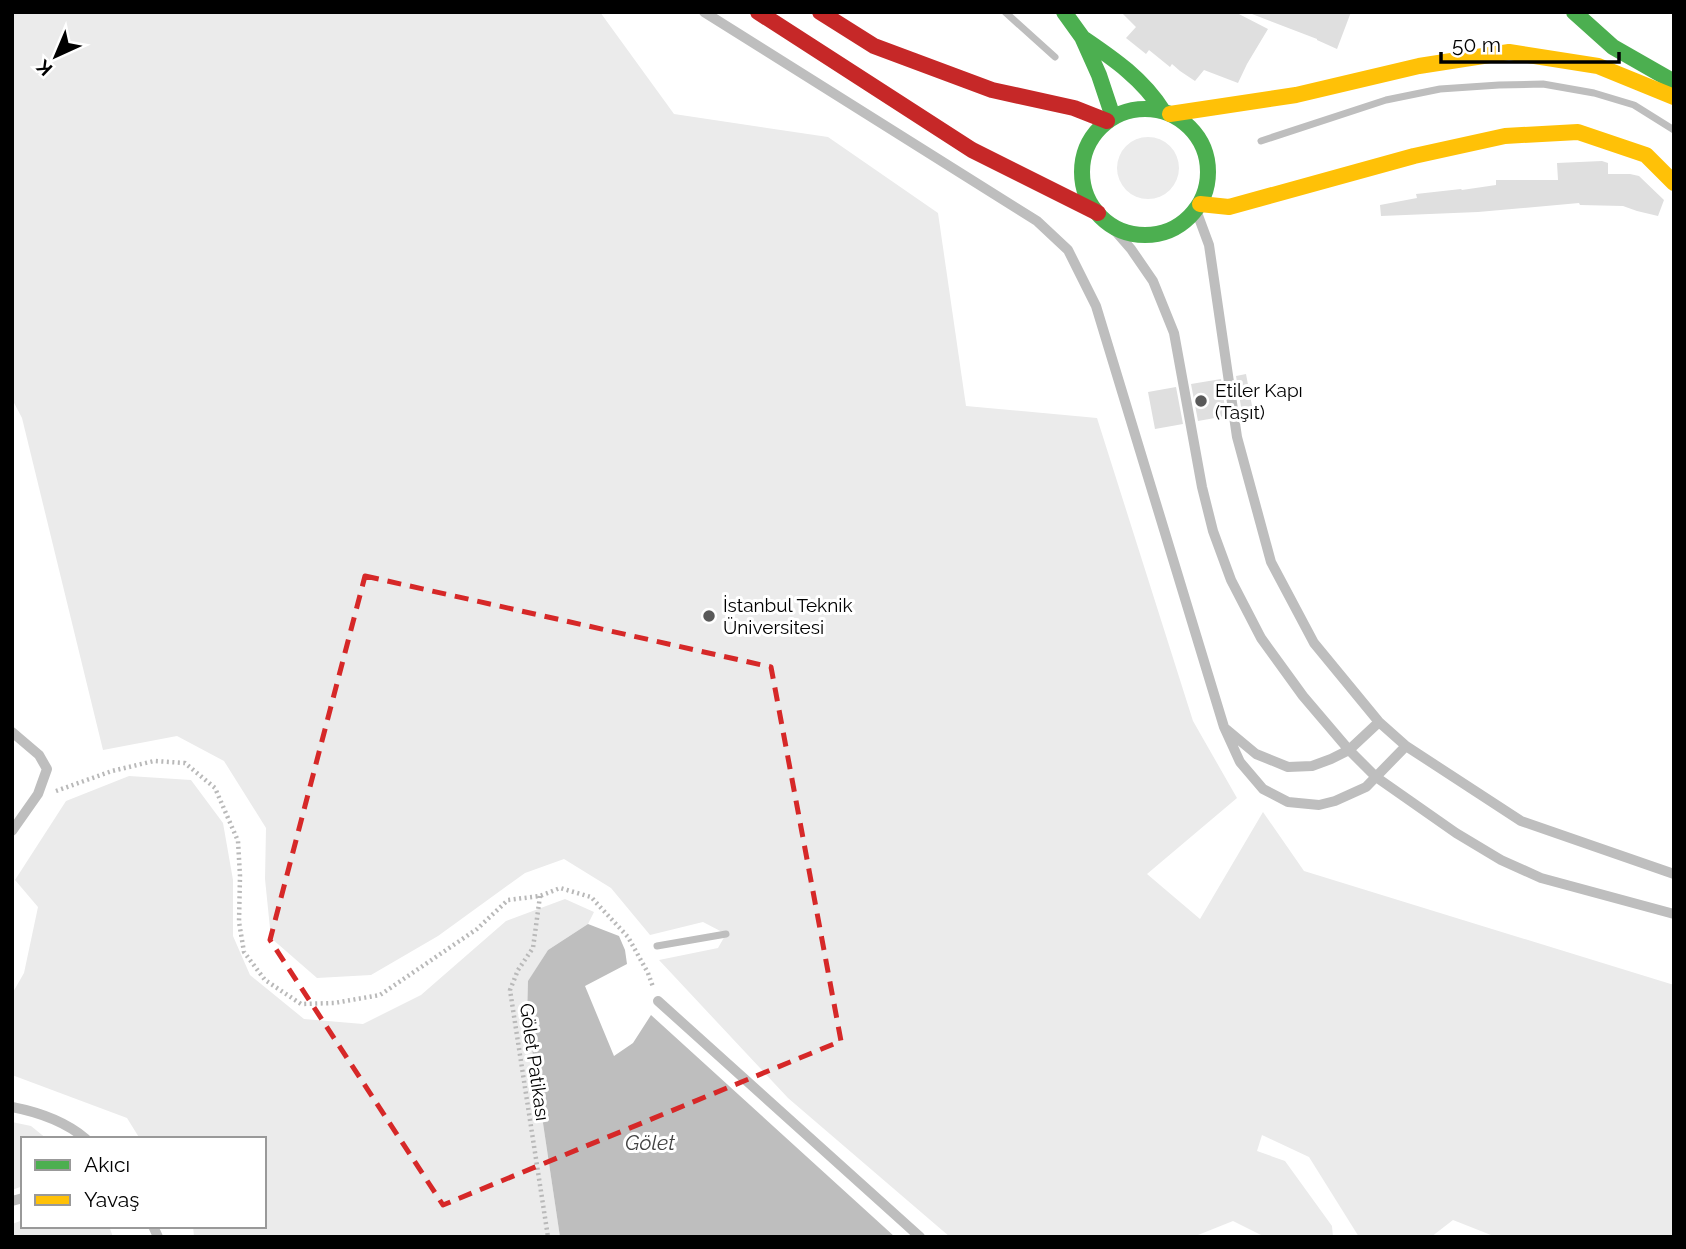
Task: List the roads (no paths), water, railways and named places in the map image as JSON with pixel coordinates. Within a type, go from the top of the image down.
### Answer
[{"type":"main road","points":[[758,12],[972,150],[1098,213]]},
{"type":"main road","points":[[820,12],[874,46],[992,90],[1110,119]]},
{"type":"main road","points":[[1064,12],[1082,37],[1099,75],[1110,119]]},
{"type":"main road","points":[[1574,12],[1613,47],[1669,79],[1674,88]]},
{"type":"main road","points":[[1082,37],[1127,68],[1146,86],[1167,113]]},
{"type":"main road","points":[[1167,113],[1296,95],[1419,66],[1508,52],[1598,66],[1674,97]]},
{"type":"main road","points":[[1146,108],[1167,113],[1184,122],[1194,133],[1205,152],[1208,175],[1206,190],[1198,206],[1183,223],[1166,232],[1147,235],[1129,233],[1111,226],[1089,201],[1082,173],[1083,158],[1096,131],[1110,119],[1146,108]]},
{"type":"main road","points":[[1198,206],[1229,207],[1414,156],[1505,136],[1578,132],[1646,155],[1674,183]]},
{"type":"lane","points":[[704,12],[1037,221],[1069,250],[1096,306],[1224,727],[1240,762],[1264,789],[1288,802],[1319,805],[1335,801],[1366,787],[1406,746]]},
{"type":"lane","points":[[1198,206],[1209,245],[1237,437],[1271,562],[1314,643],[1378,722],[1406,746],[1521,821],[1674,874]]},
{"type":"lane","points":[[1111,226],[1153,281],[1174,333],[1202,487],[1213,531],[1231,580],[1261,638],[1303,696],[1376,778],[1456,833],[1501,860],[1541,878],[1674,914]]},
{"type":"lane","points":[[1224,727],[1256,754],[1289,767],[1312,766],[1349,750],[1378,722]]},
{"type":"lane","points":[[12,732],[39,755],[47,769],[38,793],[12,831]]},
{"type":"lane","points":[[658,1001],[920,1237]]},
{"type":"lane","points":[[12,1107],[29,1110],[73,1128],[84,1137]]},
{"type":"water","name":"Gölet","points":[[588,924],[619,936],[625,950],[627,964],[585,986],[614,1056],[633,1043],[651,1015],[895,1237],[560,1237],[527,1016],[528,981],[548,950]]},
{"type":"waterway","points":[[1005,12],[1055,57]]},
{"type":"waterway","points":[[1261,141],[1386,100],[1440,89],[1499,85],[1543,84],[1594,93],[1634,105],[1674,130]]},
{"type":"waterway","points":[[657,946],[726,934]]},
{"type":"place","name":"Etiler Kapı (Taşıt)","points":[[1201,401]]},
{"type":"place","name":"İstanbul Teknik Üniversitesi","points":[[709,616]]}]
